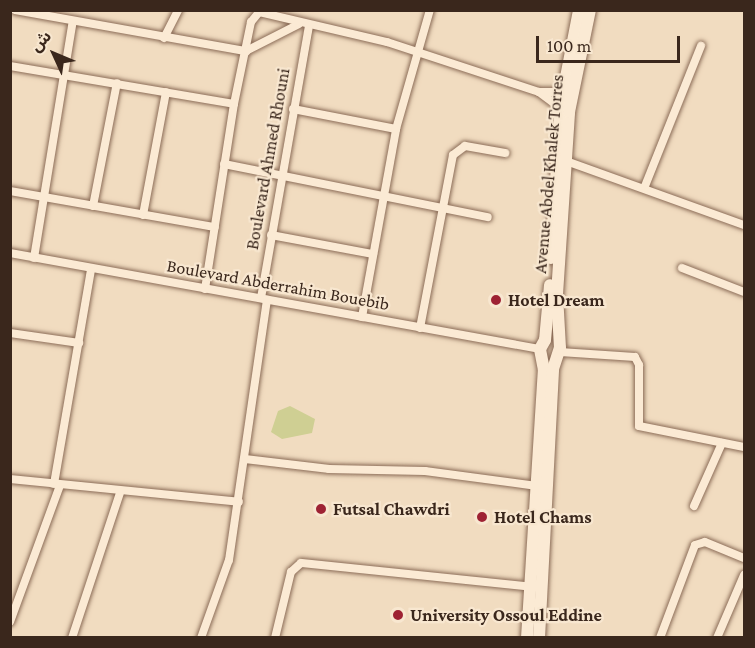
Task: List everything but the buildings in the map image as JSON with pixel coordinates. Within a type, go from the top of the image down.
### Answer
[{"type":"main road","name":"Avenue Abdel Khalek Torres","points":[[527,638],[536,587],[550,349],[560,108],[579,10]]},
{"type":"main road","name":"Avenue Abdel Khalek Torres","points":[[539,638],[536,587],[537,486],[574,74],[590,10]]},
{"type":"street","points":[[15,10],[59,14],[73,21],[246,51],[300,24]]},
{"type":"street","points":[[164,38],[178,10]]},
{"type":"street","points":[[362,317],[396,129],[430,10]]},
{"type":"street","points":[[205,289],[234,104],[255,15],[263,11],[300,24],[417,52],[539,92],[562,92]]},
{"type":"street","points":[[34,258],[73,21]]},
{"type":"street","name":"Boulevard Ahmed Rhouni","points":[[201,638],[229,561],[245,459],[271,235],[309,25]]},
{"type":"street","points":[[645,186],[701,46]]},
{"type":"street","points":[[10,66],[234,104]]},
{"type":"street","points":[[93,206],[117,83]]},
{"type":"street","points":[[144,215],[166,92]]},
{"type":"street","points":[[539,92],[560,108]]},
{"type":"street","points":[[293,109],[396,129]]},
{"type":"street","points":[[420,328],[442,208],[456,150],[465,146],[505,153]]},
{"type":"street","points":[[566,161],[645,186],[744,225]]},
{"type":"street","points":[[224,164],[488,217]]},
{"type":"street","points":[[10,191],[215,227]]},
{"type":"street","points":[[271,235],[373,254]]},
{"type":"street","name":"Boulevard Abderrahim Bouebib","points":[[10,253],[420,328],[550,349],[635,357],[639,365],[639,426],[722,443]]},
{"type":"street","points":[[682,268],[744,292]]},
{"type":"street","points":[[10,622],[57,485],[91,269]]},
{"type":"street","points":[[10,333],[79,343]]},
{"type":"street","points":[[693,506],[722,443],[744,447]]},
{"type":"street","points":[[245,459],[329,469],[425,471],[537,486]]},
{"type":"street","points":[[10,479],[120,494],[239,501]]},
{"type":"street","points":[[72,638],[120,494]]},
{"type":"street","points":[[660,638],[695,544],[705,542],[744,558]]},
{"type":"street","points":[[275,638],[293,566],[301,563],[536,587]]},
{"type":"street","points":[[717,638],[744,575]]},
{"type":"green space","points":[[290,406],[315,419],[312,433],[282,439],[271,432],[278,411]]},
{"type":"place","name":"Hotel Dream","points":[[496,300]]},
{"type":"place","name":"Futsal Chawdri","points":[[321,509]]},
{"type":"place","name":"Hotel Chams","points":[[482,517]]},
{"type":"place","name":"University Ossoul Eddine","points":[[398,615]]}]
